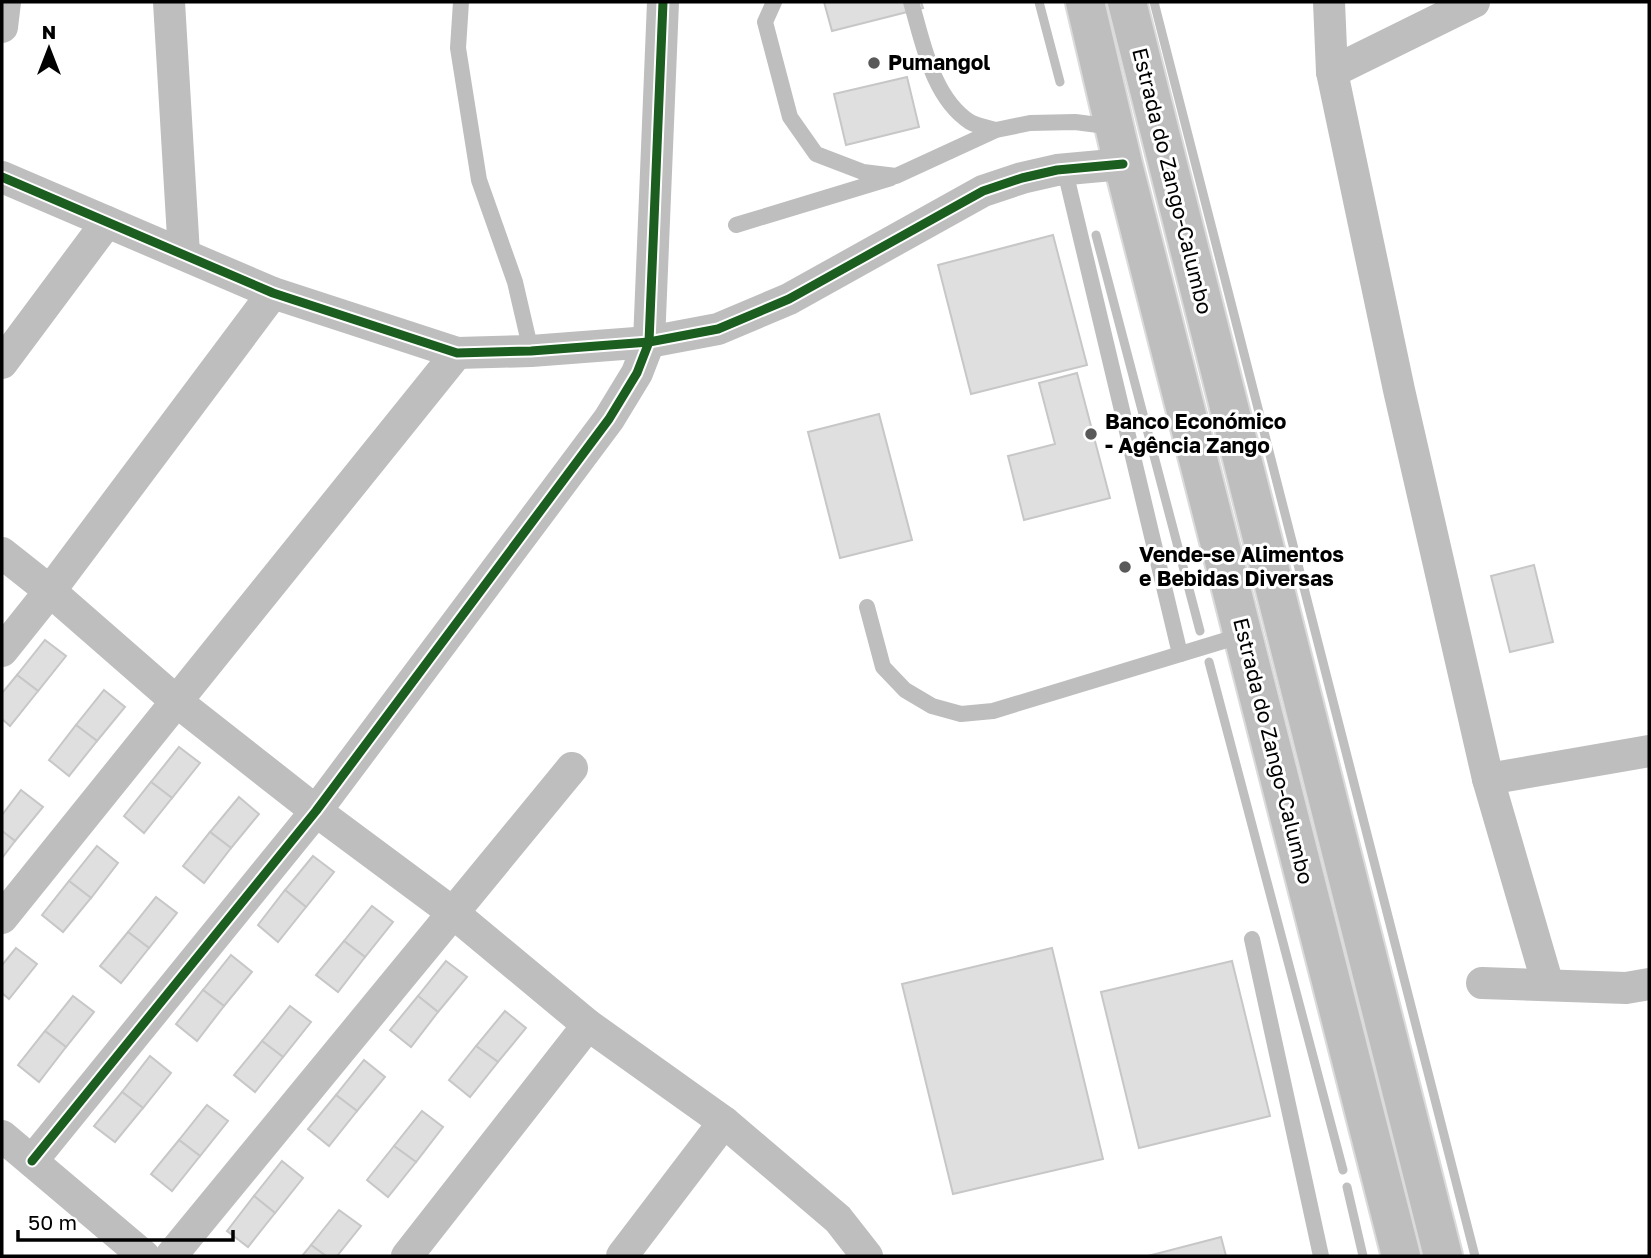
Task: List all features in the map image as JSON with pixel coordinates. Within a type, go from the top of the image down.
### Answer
[{"type":"main road","name":"Estrada do Zango-Calumbo","points":[[1084,2],[1401,1256]]},
{"type":"main road","name":"Estrada do Zango-Calumbo","points":[[1127,2],[1443,1256]]},
{"type":"street","points":[[2,27],[5,2]]},
{"type":"street","points":[[169,2],[184,254]]},
{"type":"street","points":[[32,1161],[316,811],[609,419],[637,373],[649,342],[663,2]]},
{"type":"street","points":[[1329,2],[1332,72],[1399,390],[1488,779],[1548,985]]},
{"type":"street","points":[[1332,72],[1474,2]]},
{"type":"street","points":[[2,177],[273,293],[457,353],[531,351],[649,342],[718,329],[789,299],[983,191],[1022,178],[1123,164]]},
{"type":"street","points":[[2,363],[107,222]]},
{"type":"street","points":[[2,651],[273,293]]},
{"type":"street","points":[[2,918],[457,353]]},
{"type":"street","points":[[2,553],[50,591],[176,701],[316,811],[452,912],[588,1025],[724,1122],[838,1219],[867,1256]]},
{"type":"street","points":[[1488,779],[1649,751]]},
{"type":"street","points":[[171,1256],[572,768]]},
{"type":"street","points":[[1482,983],[1626,988],[1649,984]]},
{"type":"street","points":[[407,1256],[588,1025]]},
{"type":"street","points":[[622,1256],[724,1122]]},
{"type":"street","points":[[2,1136],[144,1256]]},
{"type":"lane","points":[[461,2],[458,48],[479,180],[515,282],[531,351]]},
{"type":"lane","points":[[774,2],[765,22],[790,117],[816,154],[863,172],[896,176]]},
{"type":"lane","points":[[911,2],[932,72],[951,103],[971,123],[996,130]]},
{"type":"lane","points":[[736,225],[896,176],[996,130],[1041,122],[1074,122],[1114,127]]},
{"type":"lane","points":[[1065,171],[1180,654]]},
{"type":"lane","points":[[867,607],[883,667],[905,690],[932,706],[961,714],[993,711],[1243,635]]},
{"type":"lane","points":[[1252,939],[1321,1256]]},
{"type":"building","points":[[824,2],[921,2],[923,8],[832,31]]},
{"type":"building","points":[[907,77],[919,127],[846,145],[834,94]]},
{"type":"building","points":[[1053,235],[1087,365],[971,394],[938,265]]},
{"type":"building","points":[[1077,373],[1110,498],[1024,520],[1008,456],[1055,444],[1039,383]]},
{"type":"building","points":[[879,414],[912,540],[840,558],[808,432]]},
{"type":"building","points":[[1534,565],[1553,642],[1510,652],[1491,576]]},
{"type":"building","points":[[45,640],[66,656],[38,691],[17,675]]},
{"type":"building","points":[[17,675],[38,691],[10,726],[2,719],[2,693]]},
{"type":"building","points":[[104,690],[125,707],[97,741],[76,725]]},
{"type":"building","points":[[76,725],[97,741],[69,776],[49,760]]},
{"type":"building","points":[[179,747],[200,763],[172,798],[151,782]]},
{"type":"building","points":[[151,782],[172,798],[144,833],[124,816]]},
{"type":"building","points":[[21,790],[43,807],[15,841],[2,831],[2,815]]},
{"type":"building","points":[[239,797],[259,814],[231,848],[210,832]]},
{"type":"building","points":[[2,831],[15,841],[2,858]]},
{"type":"building","points":[[210,832],[231,848],[204,883],[183,866]]},
{"type":"building","points":[[97,846],[118,863],[91,898],[69,881]]},
{"type":"building","points":[[313,856],[334,872],[306,907],[285,890]]},
{"type":"building","points":[[69,881],[91,898],[63,932],[42,915]]},
{"type":"building","points":[[285,890],[306,907],[278,942],[258,925]]},
{"type":"building","points":[[156,897],[177,913],[149,948],[128,932]]},
{"type":"building","points":[[372,906],[393,922],[365,957],[344,941]]},
{"type":"building","points":[[128,932],[149,948],[121,983],[100,966]]},
{"type":"building","points":[[344,941],[365,957],[338,992],[316,975]]},
{"type":"building","points":[[16,948],[37,964],[9,999],[2,993],[2,965]]},
{"type":"building","points":[[1052,948],[1103,1159],[953,1194],[902,984]]},
{"type":"building","points":[[231,955],[252,972],[224,1006],[203,990]]},
{"type":"building","points":[[446,961],[467,977],[438,1012],[418,996]]},
{"type":"building","points":[[1232,961],[1270,1116],[1139,1148],[1101,992]]},
{"type":"building","points":[[203,990],[224,1006],[197,1041],[176,1024]]},
{"type":"building","points":[[73,996],[94,1012],[66,1047],[45,1031]]},
{"type":"building","points":[[418,996],[438,1012],[411,1047],[390,1030]]},
{"type":"building","points":[[290,1006],[311,1022],[283,1057],[262,1041]]},
{"type":"building","points":[[505,1011],[526,1028],[498,1062],[476,1046]]},
{"type":"building","points":[[45,1031],[66,1047],[39,1082],[18,1065]]},
{"type":"building","points":[[262,1041],[283,1057],[255,1092],[234,1075]]},
{"type":"building","points":[[476,1046],[498,1062],[470,1097],[449,1080]]},
{"type":"building","points":[[150,1056],[171,1073],[143,1108],[122,1092]]},
{"type":"building","points":[[364,1060],[385,1077],[357,1111],[336,1095]]},
{"type":"building","points":[[122,1092],[143,1108],[115,1142],[94,1126]]},
{"type":"building","points":[[336,1095],[357,1111],[329,1146],[308,1129]]},
{"type":"building","points":[[207,1105],[228,1121],[200,1156],[179,1140]]},
{"type":"building","points":[[422,1111],[443,1127],[416,1162],[394,1146]]},
{"type":"building","points":[[179,1140],[200,1156],[172,1191],[151,1174]]},
{"type":"building","points":[[394,1146],[416,1162],[388,1197],[367,1180]]},
{"type":"building","points":[[282,1161],[303,1178],[275,1213],[254,1196]]},
{"type":"building","points":[[254,1196],[275,1213],[248,1247],[227,1231]]},
{"type":"building","points":[[339,1210],[361,1226],[337,1256],[326,1256],[311,1245]]},
{"type":"building","points":[[1221,1237],[1226,1256],[1148,1256]]},
{"type":"building","points":[[311,1245],[326,1256],[302,1256]]},
{"type":"waterway","points":[[1039,2],[1060,82]]},
{"type":"waterway","points":[[1154,2],[1475,1256]]},
{"type":"waterway","points":[[1096,235],[1200,631]]},
{"type":"waterway","points":[[1209,662],[1343,1170]]},
{"type":"waterway","points":[[1347,1187],[1363,1256]]},
{"type":"cycle path","points":[[32,1161],[316,811],[609,419],[637,373],[649,342],[663,2]]},
{"type":"cycle path","points":[[2,177],[273,293],[457,353],[531,351],[649,342],[718,329],[789,299],[983,191],[1057,170],[1123,164]]},
{"type":"place","name":"Pumangol","points":[[874,63]]},
{"type":"place","name":"Banco Económico - Agência Zango","points":[[1091,434]]},
{"type":"place","name":"Vende-se Alimentos e Bebidas Diversas","points":[[1125,567]]}]
